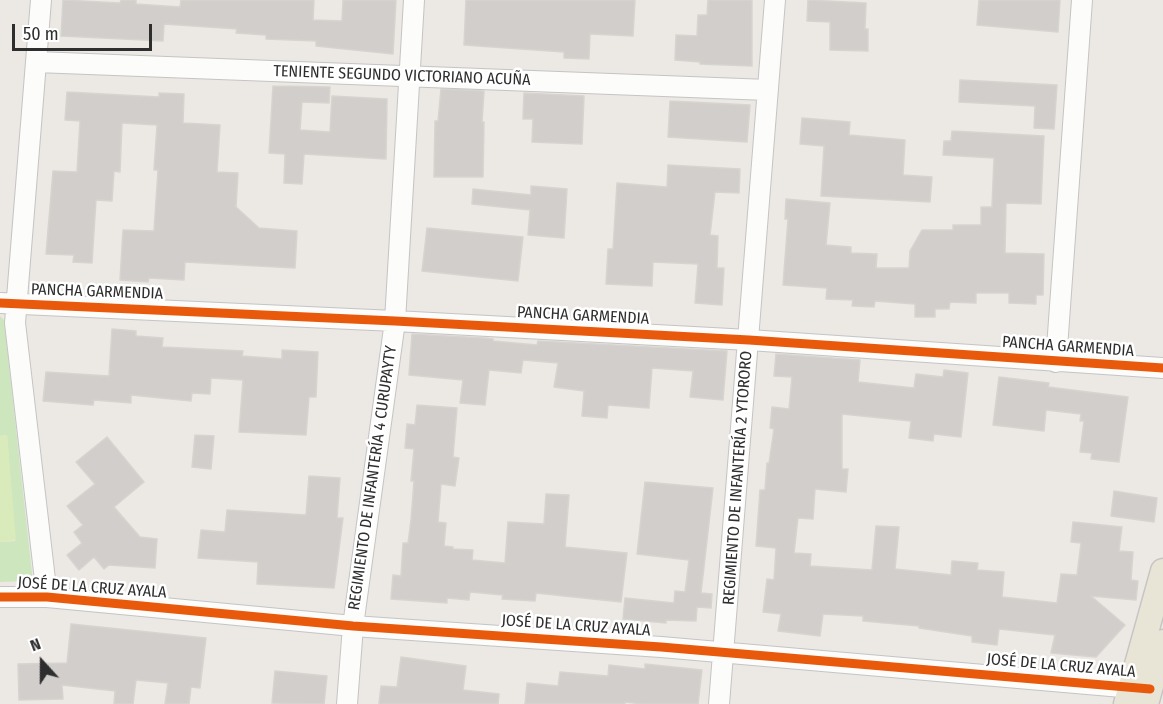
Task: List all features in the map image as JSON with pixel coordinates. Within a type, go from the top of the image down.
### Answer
[{"type":"main road","points":[[1138,696],[1163,571]]},
{"type":"main road","points":[[1138,696],[1163,642]]},
{"type":"street","points":[[41,0],[8,304],[15,323],[47,597]]},
{"type":"street","name":"REGIMIENTO DE INFANTERÍA 4 CURUPAYTY","points":[[347,704],[353,626],[395,321],[414,0]]},
{"type":"street","name":"REGIMIENTO DE INFANTERÍA 2 YTORORO","points":[[719,704],[775,0]]},
{"type":"street","points":[[1056,362],[1082,0]]},
{"type":"street","name":"TENIENTE SEGUNDO VICTORIANO ACUÑA","points":[[36,62],[768,90]]},
{"type":"street","name":"PANCHA GARMENDIA","points":[[8,304],[395,321],[748,340],[1163,368]]},
{"type":"street","name":"JOSÉ DE LA CRUZ AYALA","points":[[0,597],[47,597],[353,626],[724,653],[1138,696]]},
{"type":"green space","points":[[0,316],[4,320],[32,573],[32,576],[25,581],[0,582],[0,542],[15,541],[7,435],[0,436]]},
{"type":"green space","points":[[7,435],[16,540],[0,542],[0,436]]},
{"type":"building","points":[[63,0],[120,3],[121,0],[136,0],[136,4],[180,7],[181,0],[314,0],[313,20],[342,21],[343,0],[396,0],[393,54],[316,46],[316,41],[266,39],[266,35],[236,33],[237,29],[164,24],[163,41],[61,36]]},
{"type":"building","points":[[466,0],[635,0],[633,36],[590,34],[589,59],[564,58],[564,52],[464,45]]},
{"type":"building","points":[[708,0],[752,0],[752,66],[700,64],[700,62],[675,60],[676,35],[697,36],[698,15],[707,15]]},
{"type":"building","points":[[808,0],[866,3],[865,29],[868,29],[868,51],[830,50],[830,22],[807,21]]},
{"type":"building","points":[[979,0],[1060,0],[1058,32],[977,25]]},
{"type":"building","points":[[960,80],[1057,85],[1054,129],[1034,128],[1035,106],[959,102]]},
{"type":"building","points":[[273,86],[330,87],[329,103],[302,102],[300,130],[330,132],[332,96],[387,99],[386,159],[304,154],[302,184],[284,183],[285,154],[269,153]]},
{"type":"building","points":[[441,89],[484,91],[483,177],[434,177],[435,121],[438,121]]},
{"type":"building","points":[[67,92],[159,97],[159,93],[184,94],[183,123],[220,125],[217,172],[238,173],[236,207],[259,228],[297,231],[295,268],[185,262],[184,280],[149,278],[148,282],[120,280],[123,230],[154,231],[158,170],[154,170],[157,125],[122,123],[120,172],[114,171],[112,201],[96,200],[92,263],[73,262],[74,255],[46,254],[53,171],[77,172],[80,121],[65,120]]},
{"type":"building","points":[[524,93],[584,96],[582,144],[532,142],[533,119],[523,119]]},
{"type":"building","points":[[670,101],[750,105],[747,142],[668,137]]},
{"type":"building","points":[[802,118],[850,122],[849,135],[905,140],[903,175],[932,177],[930,202],[821,196],[824,146],[800,144]]},
{"type":"building","points":[[952,131],[1044,136],[1041,204],[1006,203],[1005,253],[1044,254],[1043,295],[1036,295],[1036,304],[1009,303],[1009,293],[976,293],[976,303],[950,302],[949,309],[935,309],[935,317],[915,317],[915,304],[875,301],[874,307],[852,306],[853,300],[826,299],[827,288],[783,285],[788,219],[785,219],[786,199],[830,203],[826,245],[851,247],[851,253],[877,254],[876,268],[909,268],[910,251],[922,230],[953,230],[953,225],[981,225],[981,207],[992,207],[994,158],[943,155],[944,141],[951,141]]},
{"type":"building","points":[[668,165],[740,169],[739,193],[715,192],[710,235],[718,236],[717,268],[724,268],[722,305],[695,303],[698,264],[653,262],[652,286],[606,284],[608,249],[613,249],[617,183],[667,187]]},
{"type":"building","points":[[531,186],[567,189],[564,238],[528,235],[530,210],[472,204],[473,189],[531,195]]},
{"type":"building","points":[[427,228],[523,237],[518,281],[422,271]]},
{"type":"building","points":[[112,329],[136,331],[136,336],[163,338],[162,347],[243,351],[242,356],[282,359],[282,350],[318,352],[316,397],[309,397],[306,435],[239,432],[243,380],[211,378],[210,394],[192,393],[191,401],[131,395],[131,403],[94,400],[93,405],[43,401],[46,372],[109,376]]},
{"type":"building","points":[[412,334],[484,338],[537,345],[538,341],[727,351],[723,400],[690,397],[693,371],[652,368],[649,408],[608,405],[607,418],[582,416],[584,391],[554,387],[558,363],[523,360],[521,373],[489,370],[485,405],[460,403],[463,380],[409,375]]},
{"type":"building","points":[[776,354],[860,360],[858,382],[914,388],[916,374],[943,377],[944,370],[968,373],[961,437],[934,434],[933,441],[909,438],[911,421],[842,414],[842,469],[848,469],[846,492],[815,489],[813,519],[798,518],[794,553],[811,554],[810,566],[872,570],[876,526],[899,527],[895,569],[951,575],[952,561],[978,563],[977,570],[1004,572],[1002,597],[1057,603],[1061,574],[1077,575],[1081,543],[1071,542],[1073,522],[1122,527],[1119,551],[1133,552],[1131,580],[1138,581],[1136,600],[1091,596],[1125,625],[1096,657],[1051,653],[1055,635],[999,629],[997,645],[972,642],[972,636],[919,628],[919,626],[863,621],[863,616],[823,614],[820,636],[778,631],[781,614],[763,612],[767,579],[774,580],[776,548],[756,546],[760,490],[765,490],[767,463],[769,463],[774,429],[770,428],[772,407],[789,409],[792,377],[774,376]]},
{"type":"building","points":[[999,377],[1049,383],[1048,387],[1128,397],[1119,462],[1091,459],[1092,453],[1080,452],[1084,421],[1080,421],[1081,414],[1046,410],[1044,431],[993,425]]},
{"type":"building","points":[[417,405],[457,408],[453,457],[459,458],[455,486],[441,484],[438,522],[446,523],[444,546],[473,550],[472,560],[505,563],[508,522],[544,524],[546,494],[569,495],[565,547],[627,553],[621,602],[536,593],[535,601],[502,599],[503,595],[470,592],[469,600],[447,598],[447,603],[391,599],[393,575],[401,576],[403,543],[408,543],[414,481],[411,481],[414,449],[405,448],[407,424],[415,425]]},
{"type":"building","points":[[195,435],[214,436],[211,469],[192,467]]},
{"type":"building","points":[[107,437],[144,482],[114,507],[140,537],[157,539],[155,568],[109,565],[104,569],[94,557],[79,570],[67,555],[82,543],[74,532],[83,525],[67,506],[95,484],[76,462]]},
{"type":"building","points":[[309,476],[340,478],[337,518],[343,518],[334,588],[257,584],[258,562],[198,558],[201,530],[225,532],[227,510],[306,515]]},
{"type":"building","points":[[645,482],[713,488],[701,593],[712,594],[711,608],[697,607],[696,621],[666,620],[666,623],[623,619],[625,598],[674,603],[675,591],[685,592],[689,560],[637,554]]},
{"type":"building","points":[[1114,491],[1157,498],[1154,522],[1111,516]]},
{"type":"building","points":[[71,624],[206,638],[200,688],[191,687],[189,704],[165,704],[168,683],[136,680],[133,704],[114,704],[115,691],[62,685],[63,699],[19,700],[18,664],[67,663]]},
{"type":"building","points":[[401,657],[466,666],[463,690],[499,694],[498,704],[379,704],[381,686],[397,687]]},
{"type":"building","points":[[645,664],[702,670],[698,704],[625,702],[625,704],[525,704],[527,683],[558,686],[560,672],[608,676],[609,665],[645,669]]},
{"type":"building","points":[[275,671],[327,676],[324,704],[272,703]]},
{"type":"cycle path","points":[[0,303],[749,340],[1163,368]]},
{"type":"cycle path","points":[[0,597],[47,597],[353,626],[661,647],[1150,689]]}]
